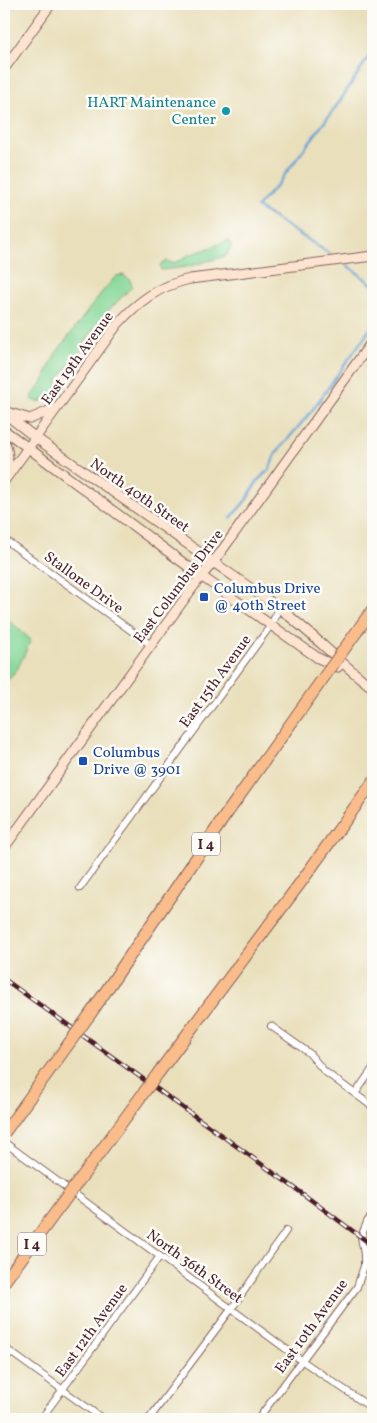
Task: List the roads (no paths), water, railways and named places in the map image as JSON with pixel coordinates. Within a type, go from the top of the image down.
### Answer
[{"type":"highway","name":"I 4","points":[[4,1133],[91,1013],[225,816],[373,610]]},
{"type":"highway","name":"I 4","points":[[4,1282],[373,782]]},
{"type":"main road","points":[[4,69],[51,4]]},
{"type":"main road","name":"East 19th Avenue","points":[[4,480],[117,325],[139,302],[162,288],[183,281],[214,275],[373,256]]},
{"type":"main road","name":"East Columbus Drive","points":[[4,848],[373,340]]},
{"type":"main road","points":[[4,412],[30,419],[58,407]]},
{"type":"main road","name":"North 40th Street","points":[[4,412],[36,438],[279,608],[307,630],[354,674],[373,688]]},
{"type":"main road","name":"North 40th Street","points":[[4,430],[201,576],[318,658],[354,674]]},
{"type":"main road","points":[[4,441],[8,454],[8,466],[4,480]]},
{"type":"street","name":"Stallone Drive","points":[[4,539],[151,645]]},
{"type":"street","name":"East 15th Avenue","points":[[80,888],[271,625],[279,608]]},
{"type":"street","points":[[271,1026],[308,1053],[324,1071],[373,1107]]},
{"type":"street","points":[[355,1094],[373,1068]]},
{"type":"street","name":"North 36th Street","points":[[4,1142],[301,1360],[373,1409]]},
{"type":"street","name":"East 10th Avenue","points":[[258,1419],[357,1287],[364,1266],[361,1237],[367,1222],[373,1214]]},
{"type":"street","points":[[149,1419],[232,1308],[286,1231]]},
{"type":"street","name":"East 12th Avenue","points":[[41,1419],[160,1256]]},
{"type":"street","points":[[10,1351],[103,1419]]},
{"type":"street","points":[[370,1419],[373,1415]]},
{"type":"waterway","points":[[330,254],[257,207],[277,185],[338,104],[373,50]]},
{"type":"waterway","points":[[347,265],[373,285]]},
{"type":"waterway","points":[[231,518],[247,499],[258,480],[269,470],[276,453],[311,412],[373,325]]},
{"type":"railway","points":[[4,979],[373,1246]]},
{"type":"place","name":"HART Maintenance Center","points":[[226,111]]},
{"type":"place","name":"Columbus Drive @ 40th Street","points":[[204,597]]},
{"type":"place","name":"Columbus Drive @ 3901","points":[[83,761]]}]
